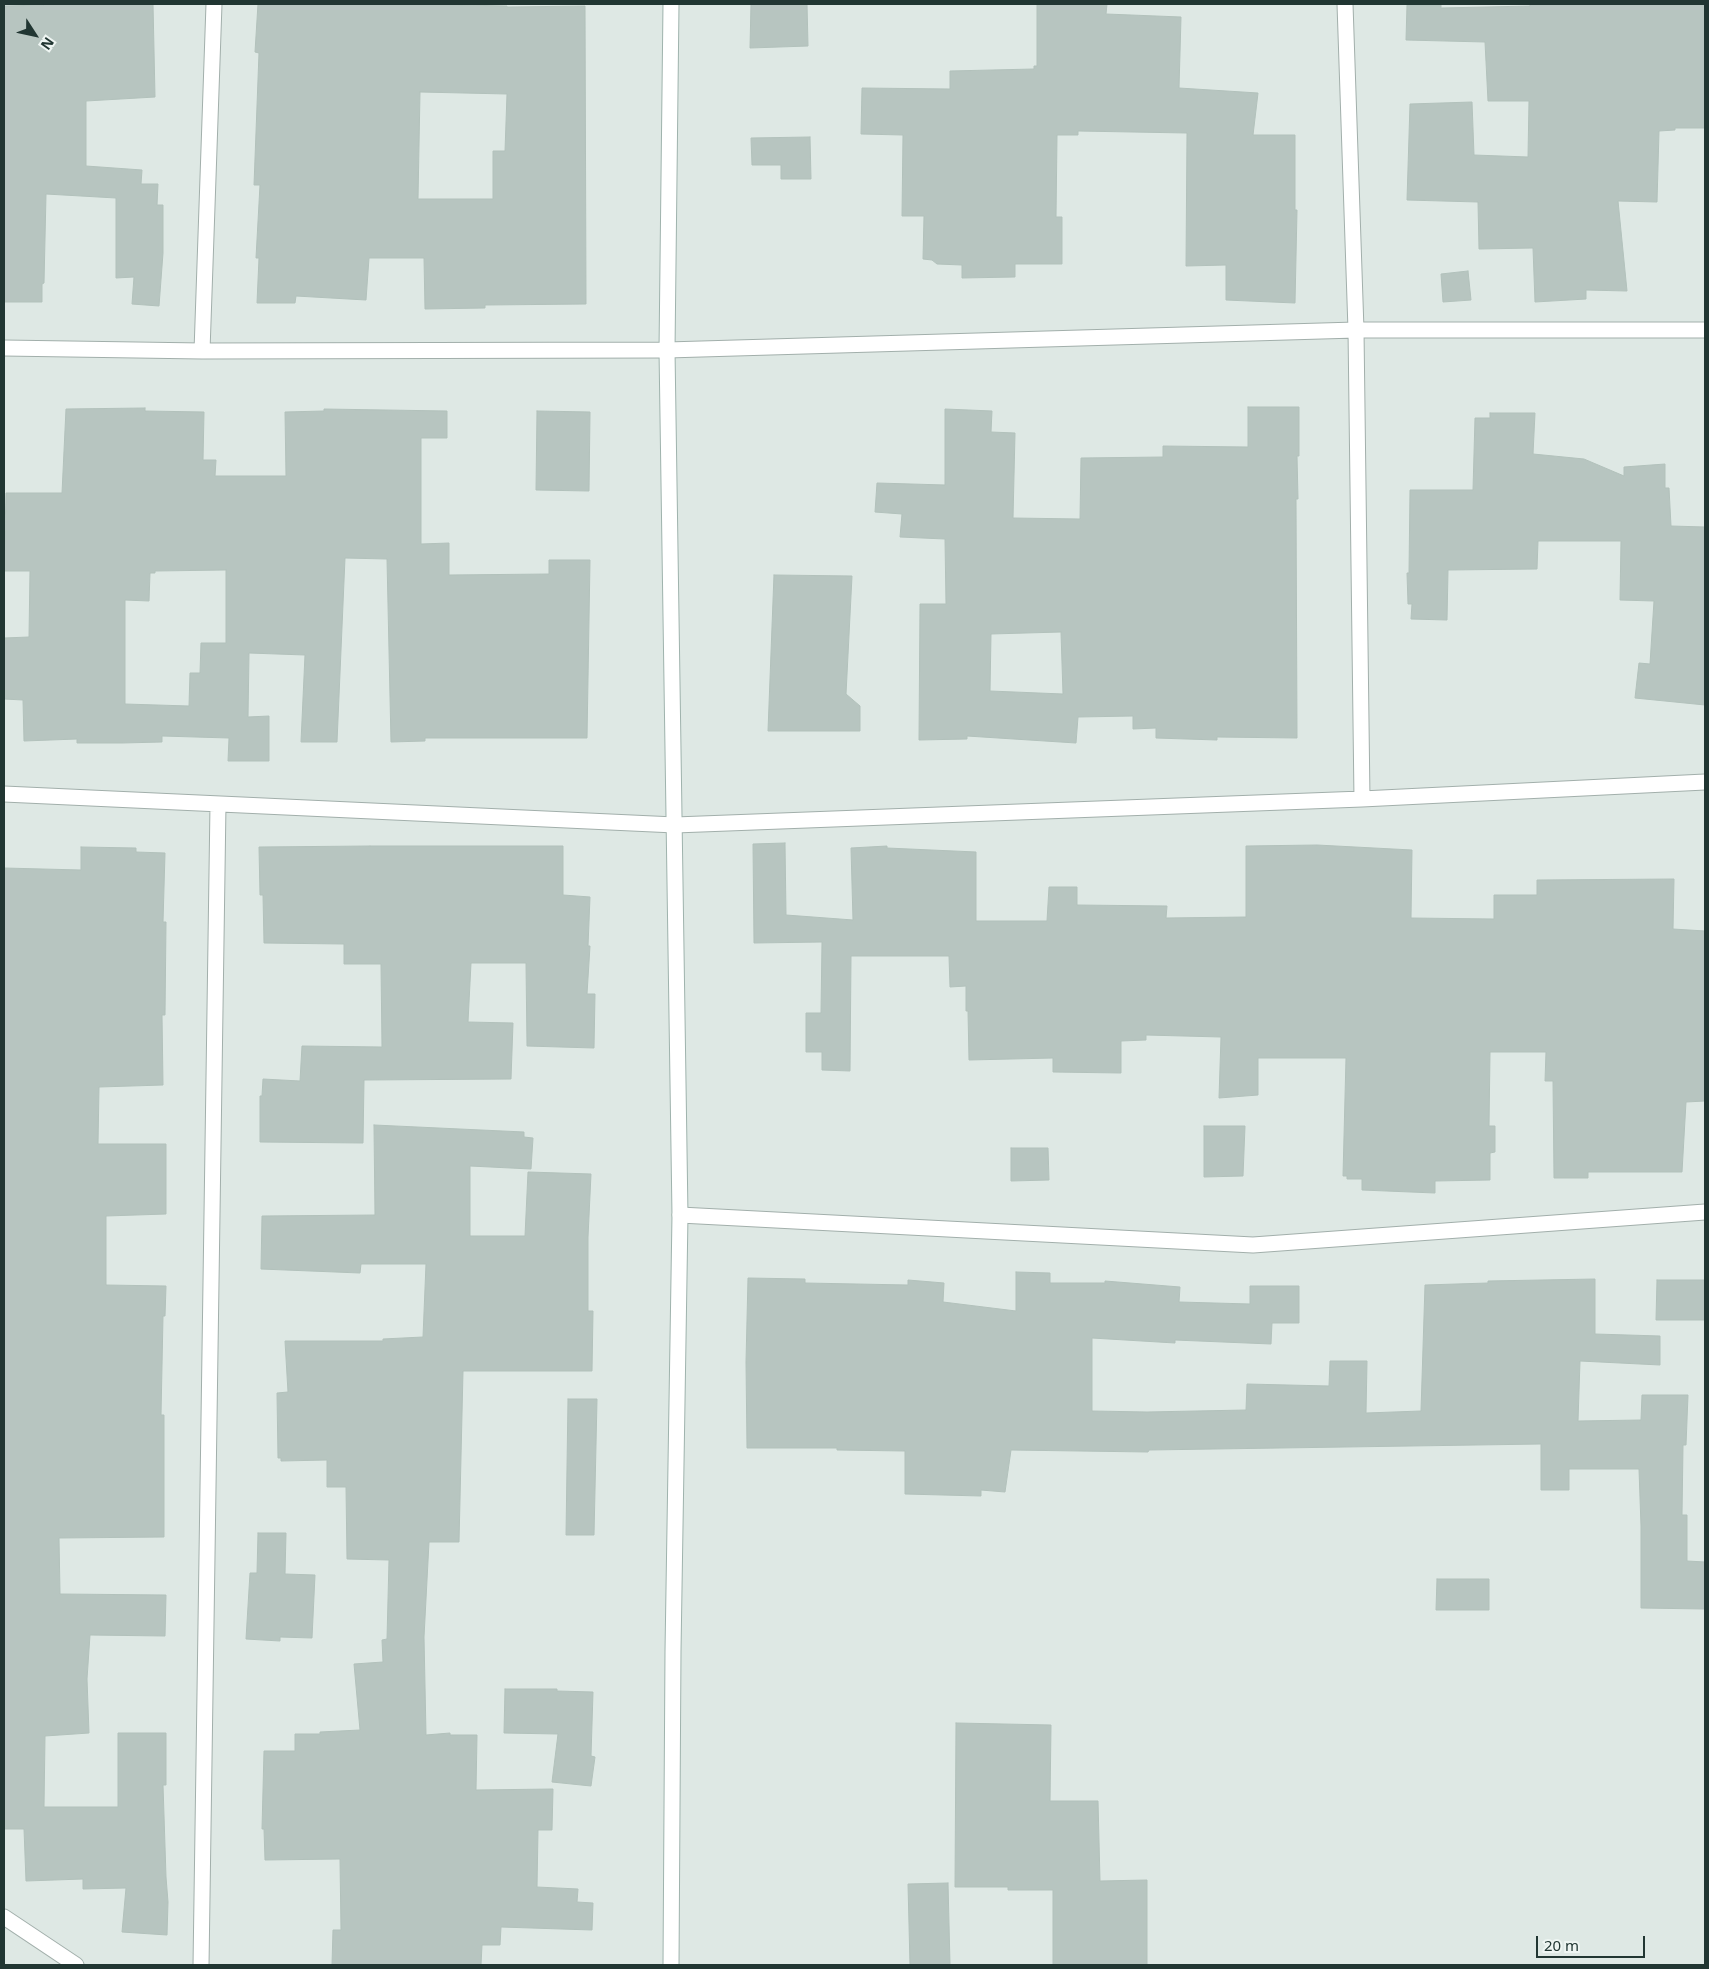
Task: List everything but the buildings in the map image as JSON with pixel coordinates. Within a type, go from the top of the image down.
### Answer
[{"type":"street","points":[[202,351],[214,4]]},
{"type":"street","points":[[671,4],[667,350],[680,1215],[673,1651],[671,1965]]},
{"type":"street","points":[[1345,4],[1356,330],[1362,799]]},
{"type":"street","points":[[4,348],[202,351],[667,350],[1356,330],[1705,330]]},
{"type":"street","points":[[4,794],[675,825],[1362,799],[1705,782]]},
{"type":"street","points":[[201,1965],[218,804]]},
{"type":"street","points":[[680,1215],[1253,1245],[1705,1212]]},
{"type":"street","points":[[4,1917],[76,1965]]}]
